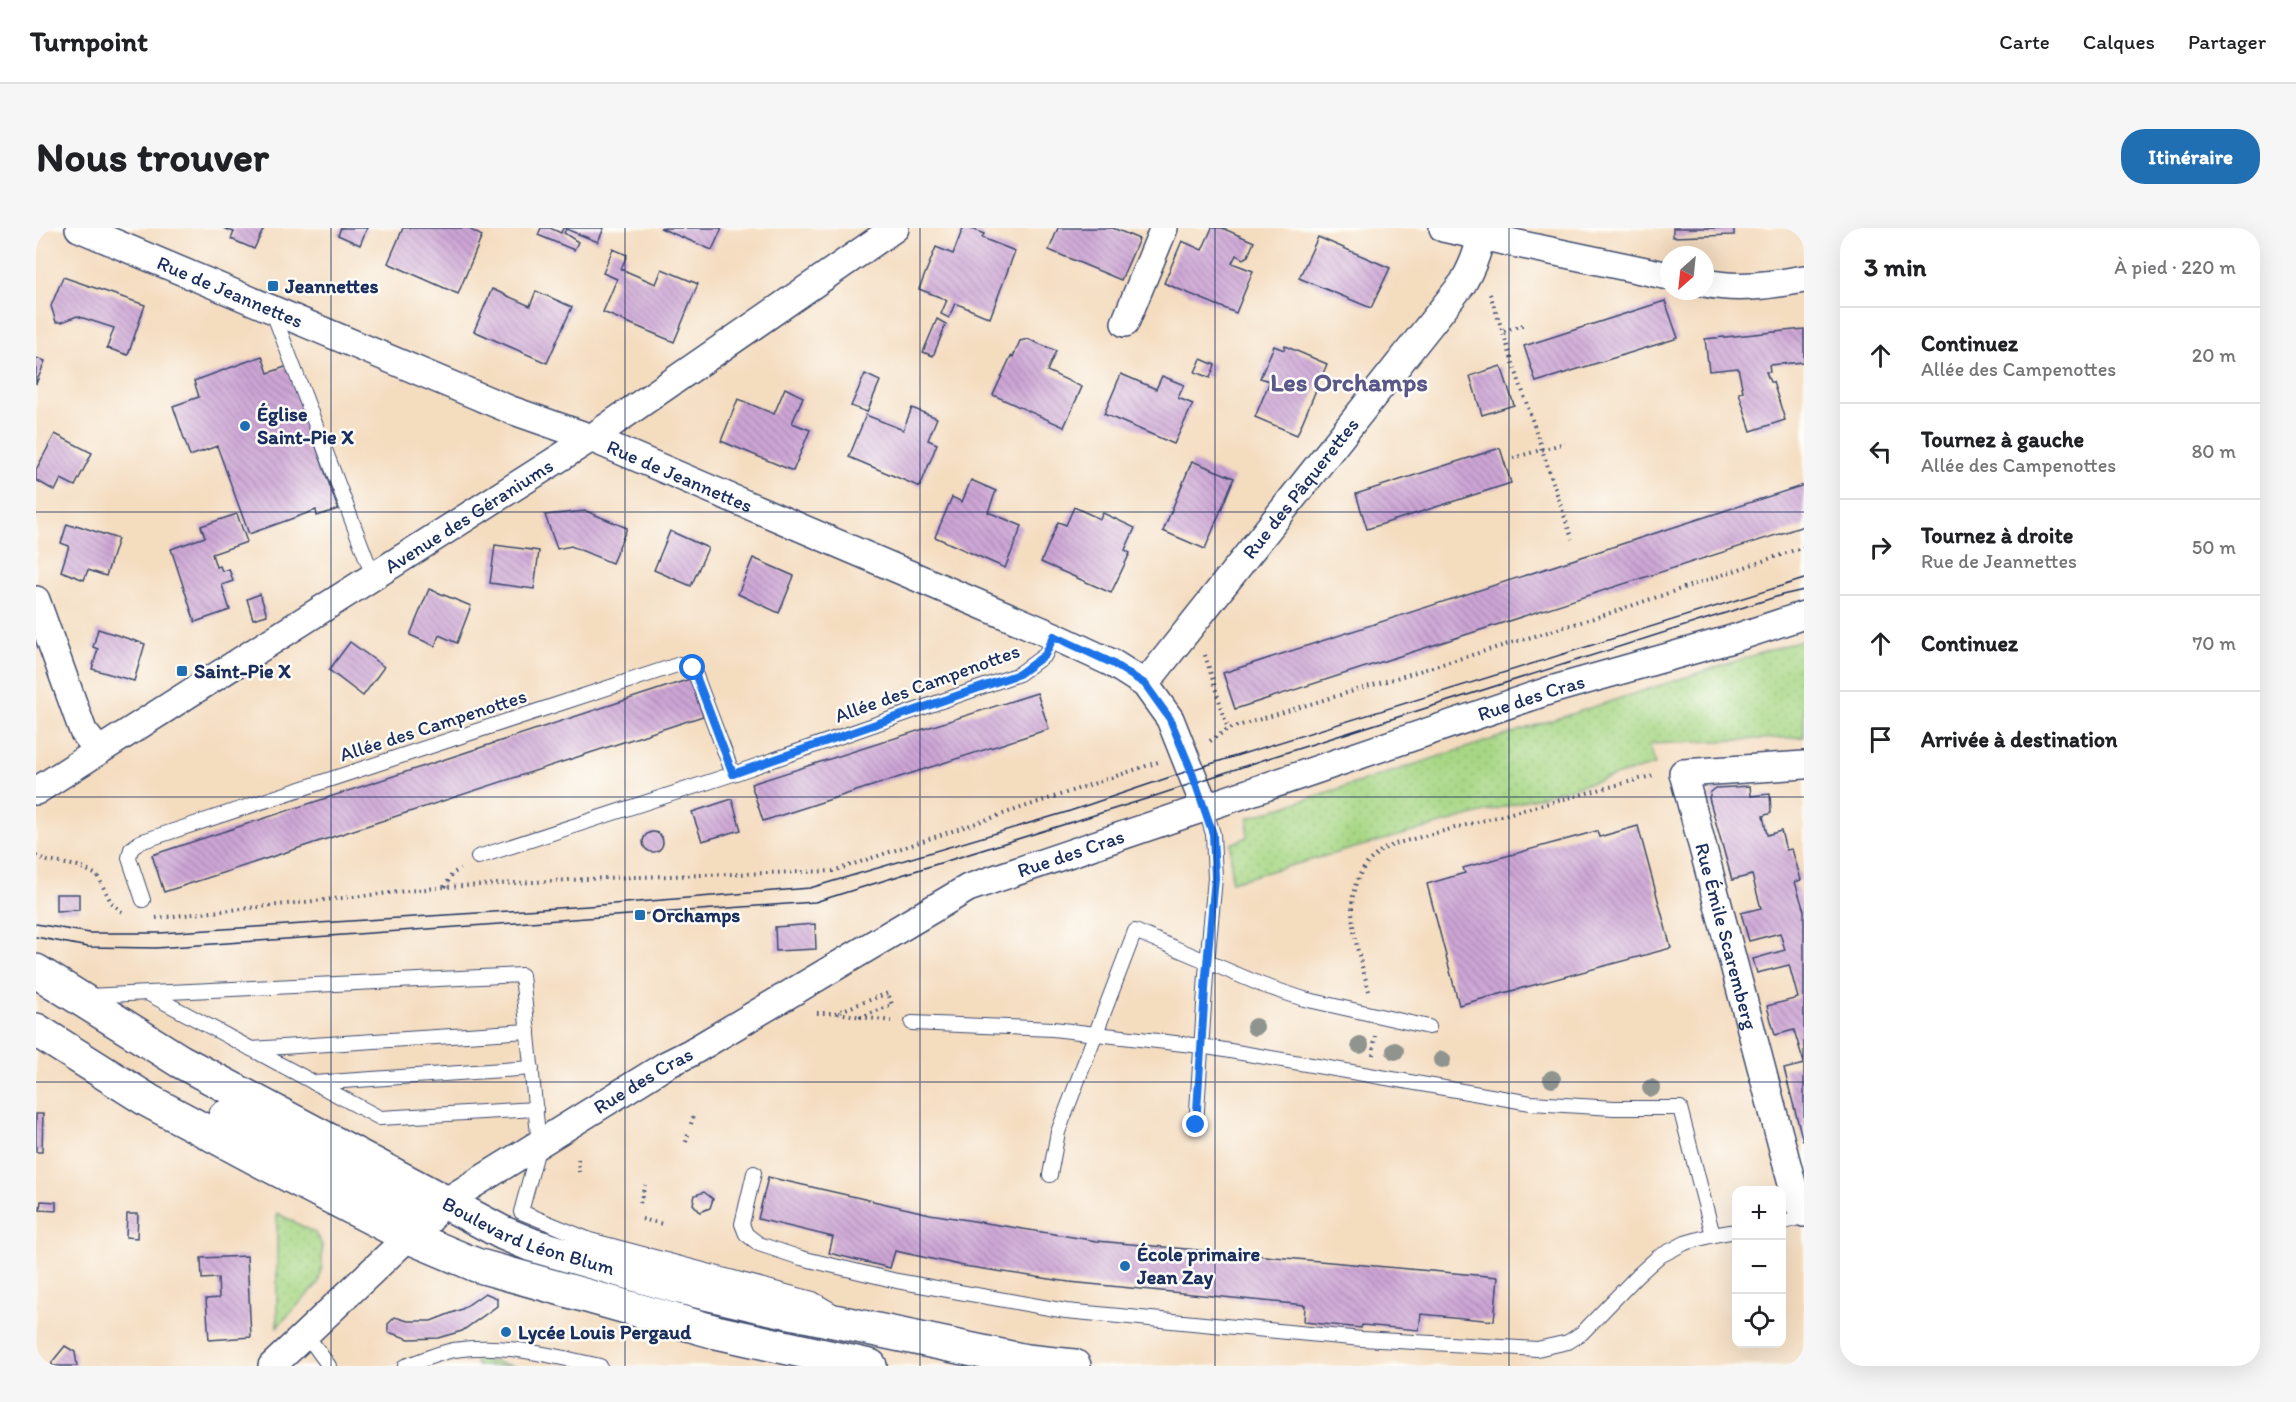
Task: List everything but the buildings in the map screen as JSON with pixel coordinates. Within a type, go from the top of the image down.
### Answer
[{"type":"main road","name":"Boulevard Léon Blum","points":[[36,971],[426,1218],[487,1268],[716,1332],[870,1366]]},
{"type":"main road","name":"Boulevard Léon Blum","points":[[36,1030],[149,1101],[426,1218],[503,1233],[532,1245],[675,1286],[1026,1361],[1074,1366]]},
{"type":"street","name":"Rue de Jeannettes","points":[[79,228],[511,410],[591,438],[1112,663],[1145,684],[1170,719],[1205,807]]},
{"type":"street","name":"Avenue des Géraniums","points":[[36,791],[591,438],[895,228]]},
{"type":"street","points":[[1125,323],[1164,228]]},
{"type":"street","points":[[1443,228],[1481,233],[1562,255],[1660,274]]},
{"type":"street","name":"Rue des Pâquerettes","points":[[1145,684],[1463,283],[1470,270],[1481,233]]},
{"type":"street","points":[[1714,285],[1763,286],[1804,279]]},
{"type":"street","points":[[36,600],[83,731],[98,750]]},
{"type":"street","name":"Rue des Cras","points":[[272,1366],[426,1218],[666,1065],[968,888],[1551,690],[1732,639],[1804,615]]},
{"type":"street","points":[[1683,773],[1804,765]]},
{"type":"street","name":"Rue Émile Scaremberg","points":[[1683,773],[1797,1202],[1804,1215]]},
{"type":"lane","points":[[271,309],[373,576]]},
{"type":"lane","name":"Allée des Campenottes","points":[[478,857],[733,774],[1019,674],[1045,655],[1054,636]]},
{"type":"lane","name":"Allée des Campenottes","points":[[143,900],[129,858],[131,849],[140,842],[680,664],[693,668],[733,774]]},
{"type":"lane","points":[[1196,1125],[1215,878],[1213,834],[1205,807]]},
{"type":"lane","points":[[1050,1175],[1058,1132],[1135,931],[1262,985],[1304,999],[1429,1027]]},
{"type":"lane","points":[[76,997],[522,975],[539,1145],[520,1212],[590,1240],[813,1299],[859,1325]]},
{"type":"lane","points":[[147,993],[380,1118],[536,1109]]},
{"type":"lane","points":[[912,1023],[1053,1029],[1201,1046],[1531,1103],[1614,1108],[1680,1108],[1713,1234]]},
{"type":"lane","points":[[250,1049],[528,1031]]},
{"type":"lane","points":[[314,1083],[532,1068]]},
{"type":"lane","points":[[754,1173],[742,1224],[746,1234],[759,1244],[801,1258],[897,1281],[1066,1311],[1362,1339],[1537,1348],[1568,1342],[1582,1334],[1658,1257],[1685,1243],[1713,1234],[1732,1232]]},
{"type":"lane","points":[[1786,1222],[1804,1215]]},
{"type":"lane","points":[[306,1334],[329,1366]]},
{"type":"lane","points":[[405,1366],[451,1351],[472,1348],[520,1349],[600,1366]]},
{"type":"path","points":[[1487,285],[1572,539]]},
{"type":"path","points":[[1504,331],[1523,325]]},
{"type":"path","points":[[1513,458],[1565,442]]},
{"type":"path","points":[[1201,747],[1228,729],[1607,614],[1804,547]]},
{"type":"path","points":[[1205,655],[1228,729]]},
{"type":"path","points":[[146,919],[445,887],[693,874],[833,871],[1167,758]]},
{"type":"path","points":[[1372,1075],[1376,1016],[1352,928],[1351,908],[1354,889],[1361,872],[1377,853],[1398,843],[1542,804],[1660,774],[1683,773]]},
{"type":"path","points":[[36,856],[48,861],[78,866],[97,875],[111,902],[126,916]]},
{"type":"path","points":[[835,1013],[888,993],[892,1005],[861,1017]]},
{"type":"path","points":[[817,1013],[835,1013],[912,1023]]},
{"type":"path","points":[[691,1124],[694,1113]]},
{"type":"path","points":[[686,1142],[689,1131]]},
{"type":"path","points":[[578,1159],[579,1172]]},
{"type":"path","points":[[640,1203],[645,1185]]},
{"type":"path","points":[[642,1219],[663,1224]]},
{"type":"green space","points":[[1804,639],[1804,737],[1650,744],[1655,765],[1231,882],[1231,844],[1247,837],[1248,818]]},
{"type":"green space","points":[[277,1213],[315,1233],[322,1245],[322,1268],[318,1284],[277,1327]]},
{"type":"green space","points":[[475,1358],[514,1366],[477,1366]]},
{"type":"tram line","points":[[36,924],[90,933],[160,933],[588,906],[810,888],[1067,812],[1191,770],[1804,579]]},
{"type":"tram line","points":[[36,937],[88,947],[156,948],[815,902],[1149,798],[1782,595],[1804,590]]},
{"type":"place","name":"Jeannettes","points":[[273,286]]},
{"type":"place","name":"Église Saint-Pie X","points":[[245,426]]},
{"type":"place","name":"Saint-Pie X","points":[[182,671]]},
{"type":"place","name":"Orchamps","points":[[640,915]]},
{"type":"place","name":"École primaire Jean Zay","points":[[1125,1266]]},
{"type":"place","name":"Lycée Louis Pergaud","points":[[506,1332]]},
{"type":"district","name":"Les Orchamps","points":[[1349,382]]},
{"type":"route","points":[[693,668],[733,774],[1019,674],[1045,655],[1054,636],[1112,663],[1145,684],[1170,719],[1205,807],[1213,834],[1215,878],[1196,1125]]}]
